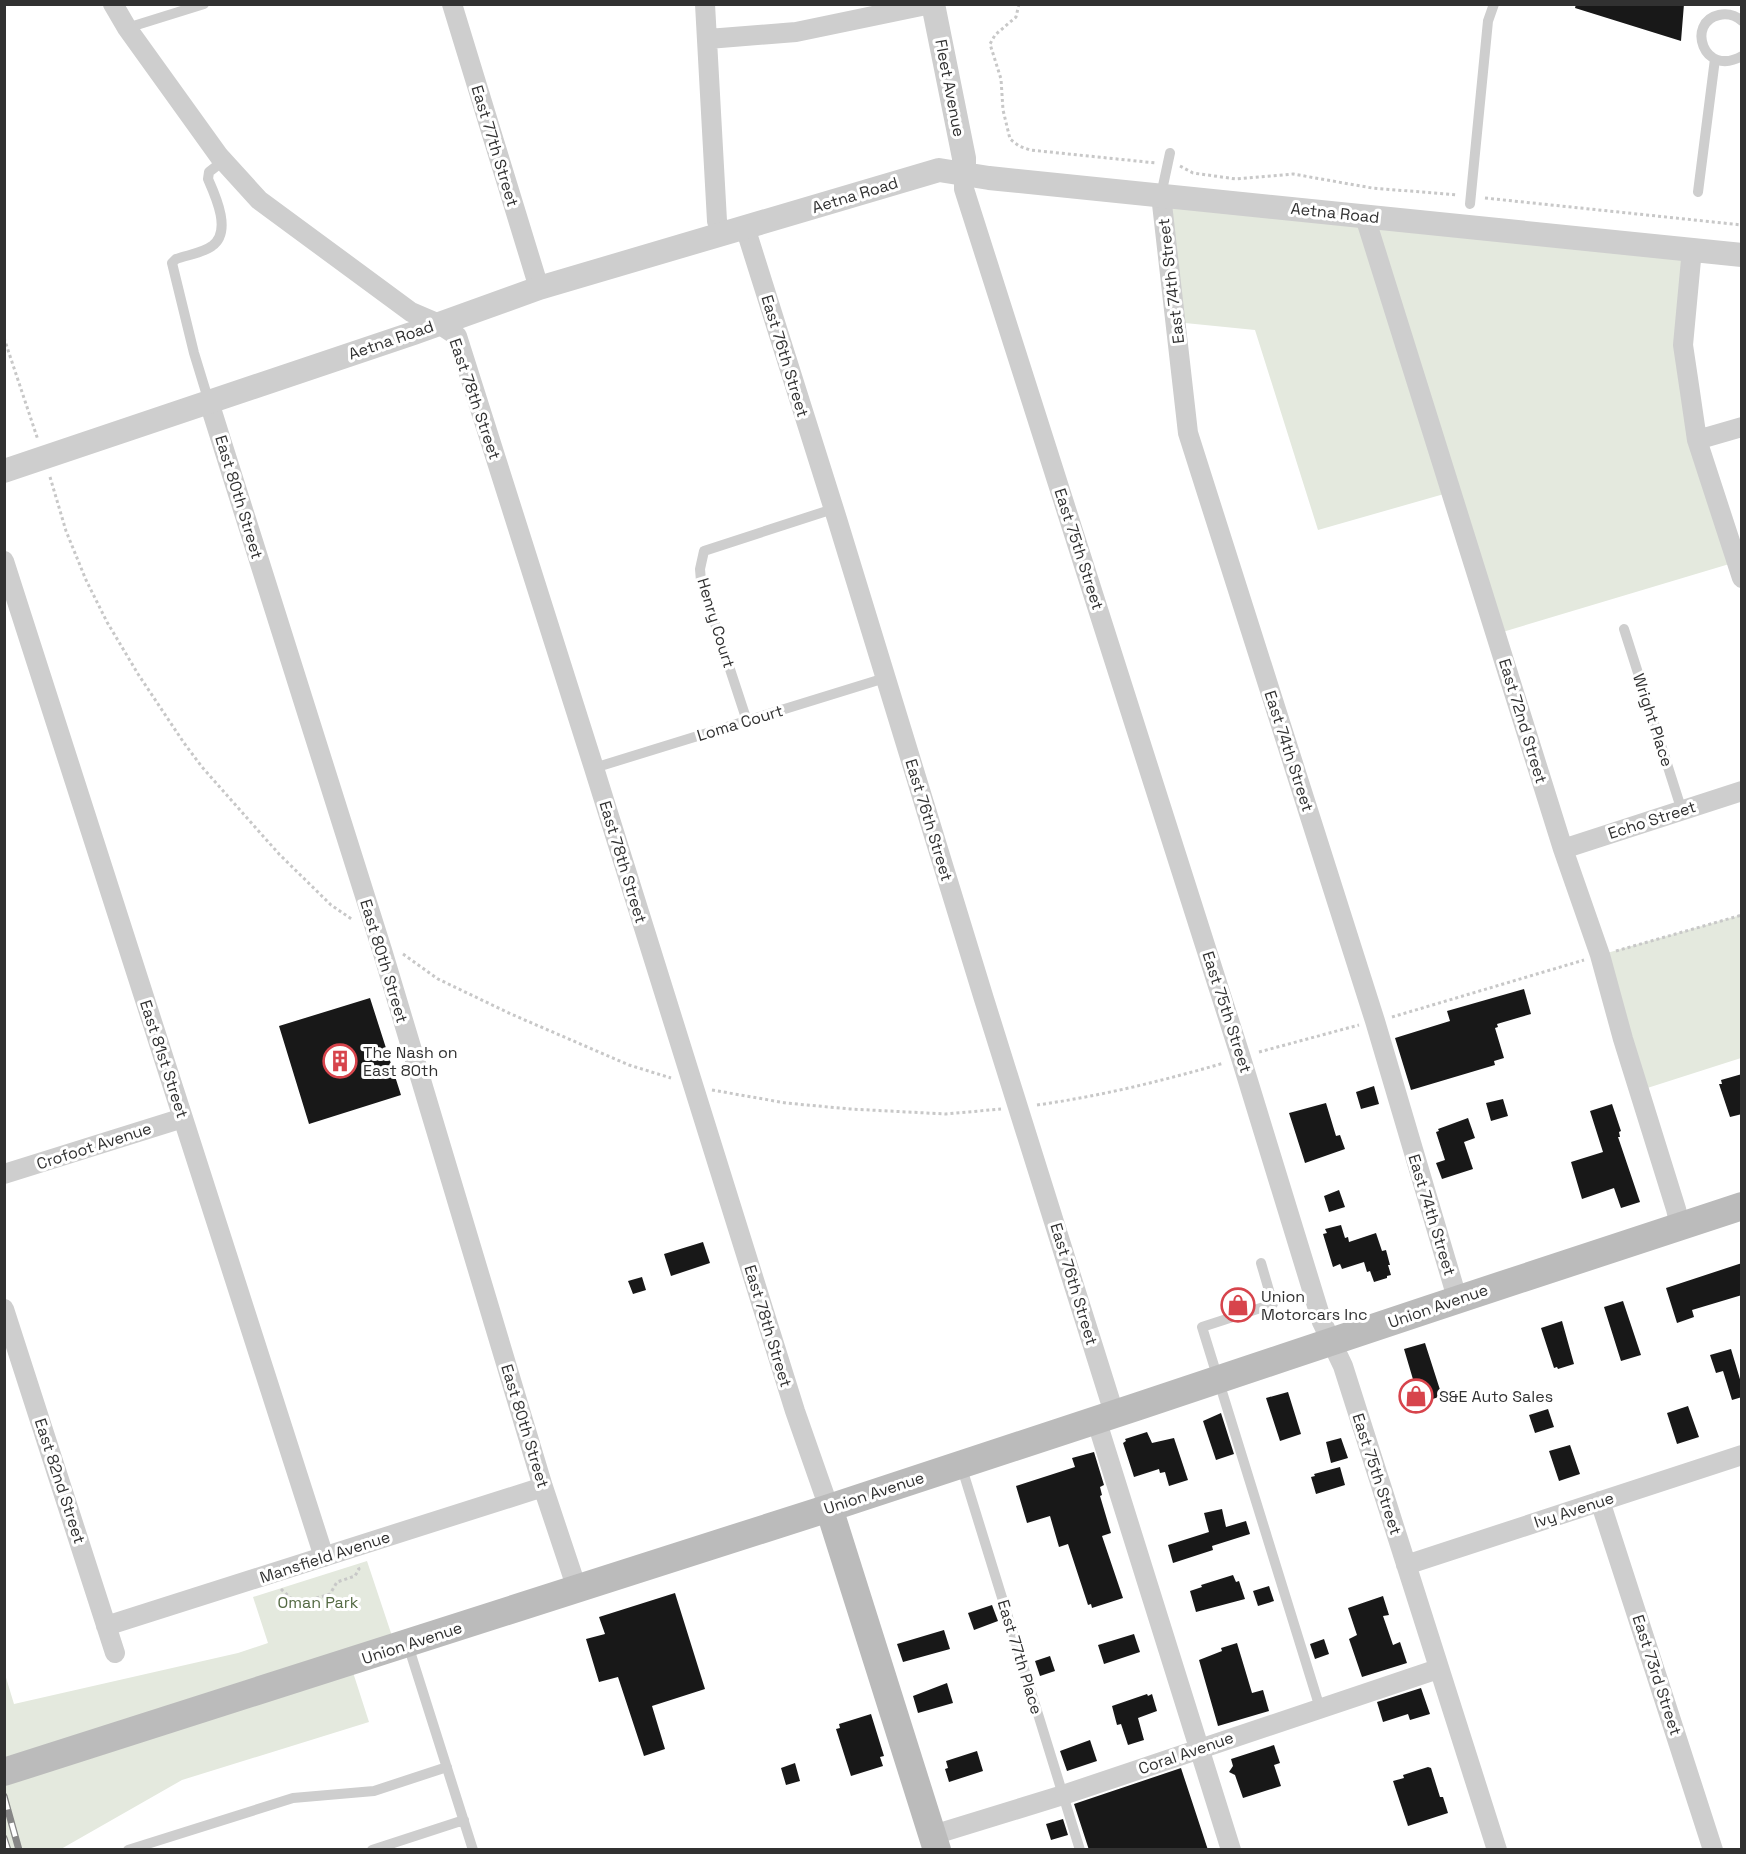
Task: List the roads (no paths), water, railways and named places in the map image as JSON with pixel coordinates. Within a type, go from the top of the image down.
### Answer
[{"type":"main road","name":"Union Avenue","points":[[4,1772],[408,1645],[829,1508],[1219,1380],[1457,1298],[1742,1206]]},
{"type":"main road","name":"East 78th Street","points":[[829,1508],[935,1842]]},
{"type":"street","name":"East 78th Street","points":[[113,4],[223,161],[259,200],[411,312],[439,324],[457,336],[795,1411],[829,1508]]},
{"type":"street","name":"East 77th Street","points":[[452,4],[539,288]]},
{"type":"street","points":[[705,4],[717,221],[722,235]]},
{"type":"street","points":[[708,39],[796,32],[932,4]]},
{"type":"street","name":"Fleet Avenue","points":[[932,4],[964,158],[964,172]]},
{"type":"street","name":"Aetna Road","points":[[4,471],[539,288],[939,170],[964,172],[989,178],[1742,255]]},
{"type":"street","name":"East 75th Street","points":[[964,172],[964,189],[1323,1322],[1343,1366],[1497,1850]]},
{"type":"street","name":"East 74th Street","points":[[1161,195],[1188,433],[1375,1021],[1457,1298]]},
{"type":"street","name":"East 72nd Street","points":[[1365,217],[1563,849],[1600,955],[1680,1226]]},
{"type":"street","name":"East 76th Street","points":[[745,228],[984,999],[1199,1748],[1231,1850]]},
{"type":"street","points":[[1692,249],[1683,345],[1697,440],[1742,578]]},
{"type":"street","name":"East 80th Street","points":[[209,402],[382,950],[543,1487],[576,1589]]},
{"type":"street","points":[[1697,440],[1742,427]]},
{"type":"street","name":"East 81st Street","points":[[4,561],[324,1557]]},
{"type":"street","name":"Echo Street","points":[[1563,849],[1742,791]]},
{"type":"street","name":"Crofoot Avenue","points":[[4,1174],[183,1118]]},
{"type":"street","name":"East 82nd Street","points":[[4,1310],[115,1653]]},
{"type":"street","name":"Ivy Avenue","points":[[1406,1564],[1742,1455]]},
{"type":"street","name":"Mansfield Avenue","points":[[106,1626],[543,1487]]},
{"type":"street","name":"East 73rd Street","points":[[1600,1501],[1713,1850]]},
{"type":"street","name":"Coral Avenue","points":[[935,1842],[1199,1748],[1438,1669]]},
{"type":"lane","points":[[128,28],[204,4]]},
{"type":"lane","points":[[1470,204],[1488,21],[1494,4]]},
{"type":"lane","points":[[1742,21],[1737,16],[1725,13],[1714,16],[1705,24],[1701,34],[1702,46],[1709,56],[1731,61],[1742,56]]},
{"type":"lane","points":[[1698,192],[1715,59]]},
{"type":"lane","points":[[1161,195],[1170,153]]},
{"type":"lane","points":[[209,402],[194,353],[172,263],[176,259],[210,247],[218,241],[223,228],[208,179],[209,172],[223,161]]},
{"type":"lane","name":"Henry Court","points":[[747,721],[701,581],[700,569],[704,551],[833,509]]},
{"type":"lane","name":"Wright Place","points":[[1624,629],[1682,811]]},
{"type":"lane","name":"Loma Court","points":[[594,768],[885,678]]},
{"type":"lane","points":[[1261,1263],[1273,1304],[1202,1327],[1320,1708]]},
{"type":"lane","name":"East 77th Place","points":[[961,1465],[1080,1850]]},
{"type":"lane","points":[[408,1645],[473,1850]]},
{"type":"lane","points":[[128,1850],[293,1798],[374,1791],[447,1767]]},
{"type":"lane","points":[[372,1850],[464,1820]]},
{"type":"railway","points":[[4,1796],[19,1850]]},
{"type":"railway","points":[[4,1838],[8,1850]]},
{"type":"place","name":"The Nash on East 80th","points":[[340,1061]]},
{"type":"place","name":"Union Motorcars Inc","points":[[1238,1305]]},
{"type":"place","name":"S&E Auto Sales","points":[[1416,1396]]},
{"type":"park label","name":"Oman Park","points":[[318,1602]]}]
